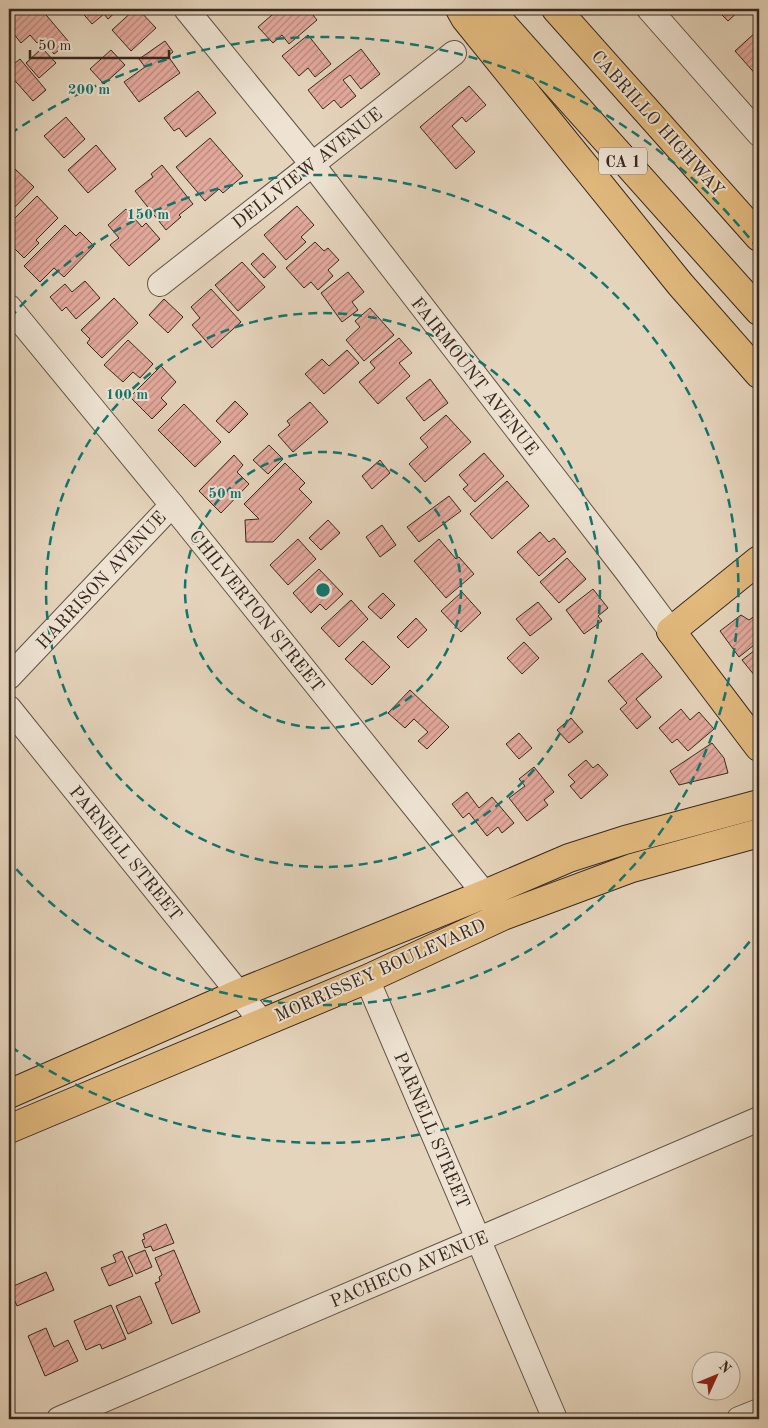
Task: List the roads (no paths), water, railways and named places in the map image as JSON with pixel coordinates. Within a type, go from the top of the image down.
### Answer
[{"type":"main road","points":[[460,9],[465,18],[680,284],[759,374]]},
{"type":"main road","name":"CA 1","points":[[489,9],[759,311]]},
{"type":"main road","name":"CABRILLO HIGHWAY","points":[[556,9],[759,237]]},
{"type":"main road","points":[[671,631],[759,560]]},
{"type":"main road","name":"FAIRMOUNT AVENUE","points":[[671,631],[759,747]]},
{"type":"main road","name":"MORRISSEY BOULEVARD","points":[[9,1094],[240,993],[569,858],[615,842],[759,804]]},
{"type":"main road","name":"MORRISSEY BOULEVARD","points":[[9,1129],[367,979],[503,916],[632,868],[759,833]]},
{"type":"street","name":"FAIRMOUNT AVENUE","points":[[186,9],[312,164],[671,631]]},
{"type":"street","points":[[649,9],[759,134]]},
{"type":"street","name":"DELLVIEW AVENUE","points":[[160,284],[454,53]]},
{"type":"street","name":"CHILVERTON STREET","points":[[9,307],[172,505],[503,916]]},
{"type":"street","name":"HARRISON AVENUE","points":[[9,677],[172,505]]},
{"type":"street","name":"PARNELL STREET","points":[[9,708],[262,1022]]},
{"type":"street","name":"PARNELL STREET","points":[[367,979],[555,1419]]},
{"type":"street","name":"PACHECO AVENUE","points":[[59,1419],[759,1119]]},
{"type":"street","points":[[740,1419],[759,1411]]}]
